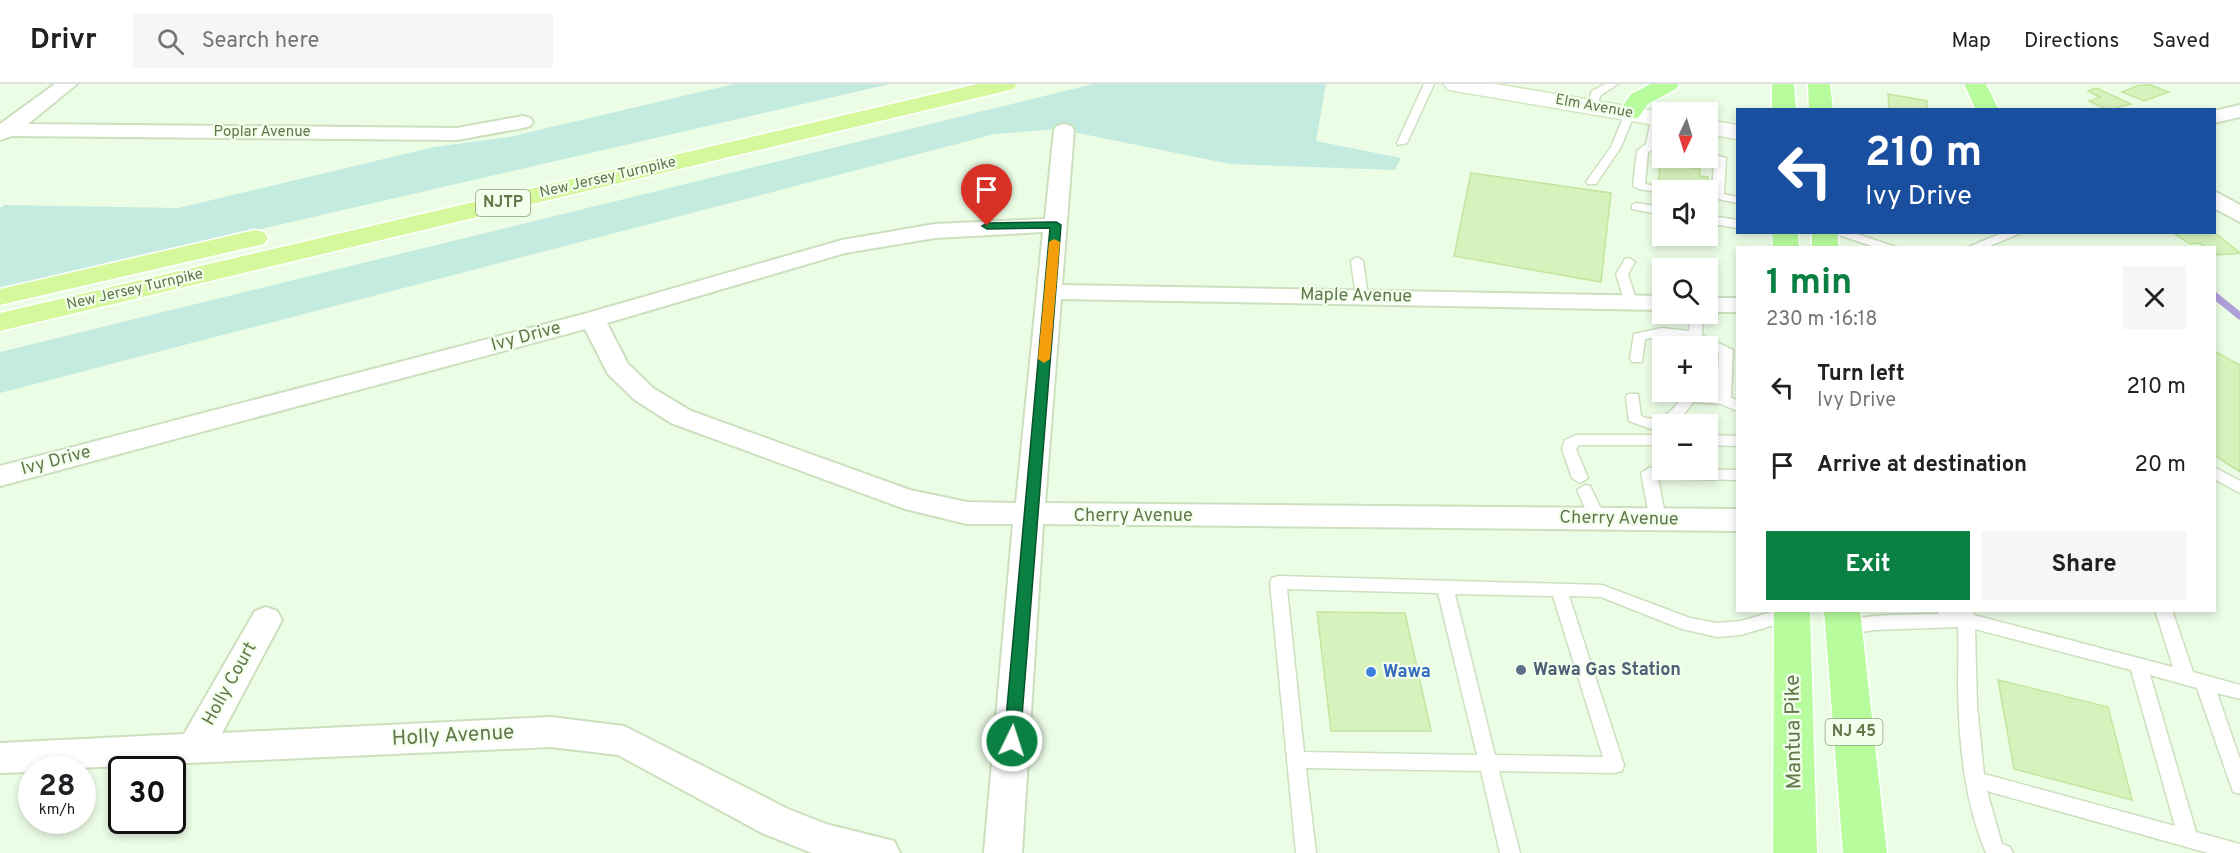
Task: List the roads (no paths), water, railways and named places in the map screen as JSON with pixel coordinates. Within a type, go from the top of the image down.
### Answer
[{"type":"highway","name":"New Jersey Turnpike","points":[[0,297],[929,84]]},
{"type":"highway","name":"New Jersey Turnpike","points":[[0,322],[1005,84]]},
{"type":"main road","name":"Elm Avenue","points":[[1455,84],[1527,90],[1594,100],[1630,113],[1652,117]]},
{"type":"main road","points":[[1630,113],[1639,99],[1668,84]]},
{"type":"main road","points":[[1783,84],[1784,108]]},
{"type":"main road","points":[[1819,84],[1821,108]]},
{"type":"main road","points":[[1834,84],[1836,108]]},
{"type":"main road","points":[[1975,84],[1987,108]]},
{"type":"main road","points":[[1718,129],[1736,132]]},
{"type":"main road","name":"Mantua Pike","points":[[1792,612],[1796,853]]},
{"type":"main road","name":"NJ 45","points":[[1843,619],[1865,853]]},
{"type":"street","points":[[2,132],[67,84]]},
{"type":"street","points":[[2216,117],[2238,112]]},
{"type":"street","name":"Poplar Avenue","points":[[2,132],[457,134],[523,122]]},
{"type":"street","points":[[1003,853],[1029,516],[1064,130]]},
{"type":"street","points":[[2216,199],[2240,215]]},
{"type":"street","name":"Ivy Drive","points":[[0,476],[593,320],[842,247],[966,228],[1056,225]]},
{"type":"street","name":"Maple Avenue","points":[[1051,292],[1652,303]]},
{"type":"street","points":[[1718,305],[1736,305]]},
{"type":"street","name":"Cherry Avenue","points":[[593,320],[617,368],[644,394],[681,417],[905,499],[967,513],[1029,516],[1736,520]]},
{"type":"street","name":"Holly Court","points":[[195,748],[266,620]]},
{"type":"street","name":"Holly Avenue","points":[[0,758],[551,732],[624,741],[776,821],[825,841],[881,853]]},
{"type":"lane","points":[[1402,143],[1429,84]]},
{"type":"lane","points":[[1585,84],[1594,100],[1613,84]]},
{"type":"lane","points":[[1592,182],[1616,147],[1630,113]]},
{"type":"lane","points":[[1652,148],[1643,151],[1639,186],[1652,188]]},
{"type":"lane","points":[[1716,180],[1720,158],[1718,158]]},
{"type":"lane","points":[[1718,198],[1736,200]]},
{"type":"lane","points":[[1636,207],[1652,209]]},
{"type":"lane","points":[[1718,221],[1736,224]]},
{"type":"lane","points":[[1843,234],[1886,246]]},
{"type":"lane","points":[[1978,246],[2011,234]]},
{"type":"lane","points":[[1357,261],[1362,296]]},
{"type":"lane","points":[[1629,262],[1622,274],[1631,303]]},
{"type":"lane","points":[[1637,359],[1639,337],[1666,332],[1677,336]]},
{"type":"lane","points":[[1633,397],[1634,418],[1645,424],[1659,425],[1677,413],[1681,402]]},
{"type":"lane","points":[[1598,519],[1569,449],[1570,444],[1576,440],[1652,440]]},
{"type":"lane","points":[[1718,441],[1736,444]]},
{"type":"lane","points":[[1658,520],[1649,473],[1736,475]]},
{"type":"lane","points":[[2216,473],[2240,488]]},
{"type":"lane","points":[[1306,853],[1278,582],[1602,591],[1688,624],[1717,630],[1741,628],[1792,612]]},
{"type":"lane","points":[[1445,587],[1510,853]]},
{"type":"lane","points":[[1296,760],[1615,765],[1559,590]]},
{"type":"lane","points":[[2164,612],[2185,676]]},
{"type":"lane","points":[[1843,619],[1874,623],[1965,615],[2240,692]]},
{"type":"lane","points":[[1965,615],[1969,643],[1968,713],[1977,780],[1988,836],[1995,850],[2003,853]]},
{"type":"lane","points":[[2138,664],[2188,839]]},
{"type":"lane","points":[[2204,682],[2240,786]]},
{"type":"lane","points":[[1977,780],[2240,853]]},
{"type":"waterway","points":[[2216,297],[2240,316]]},
{"type":"place","name":"Wawa Gas Station","points":[[1521,670]]},
{"type":"place","name":"Wawa","points":[[1371,672]]}]
